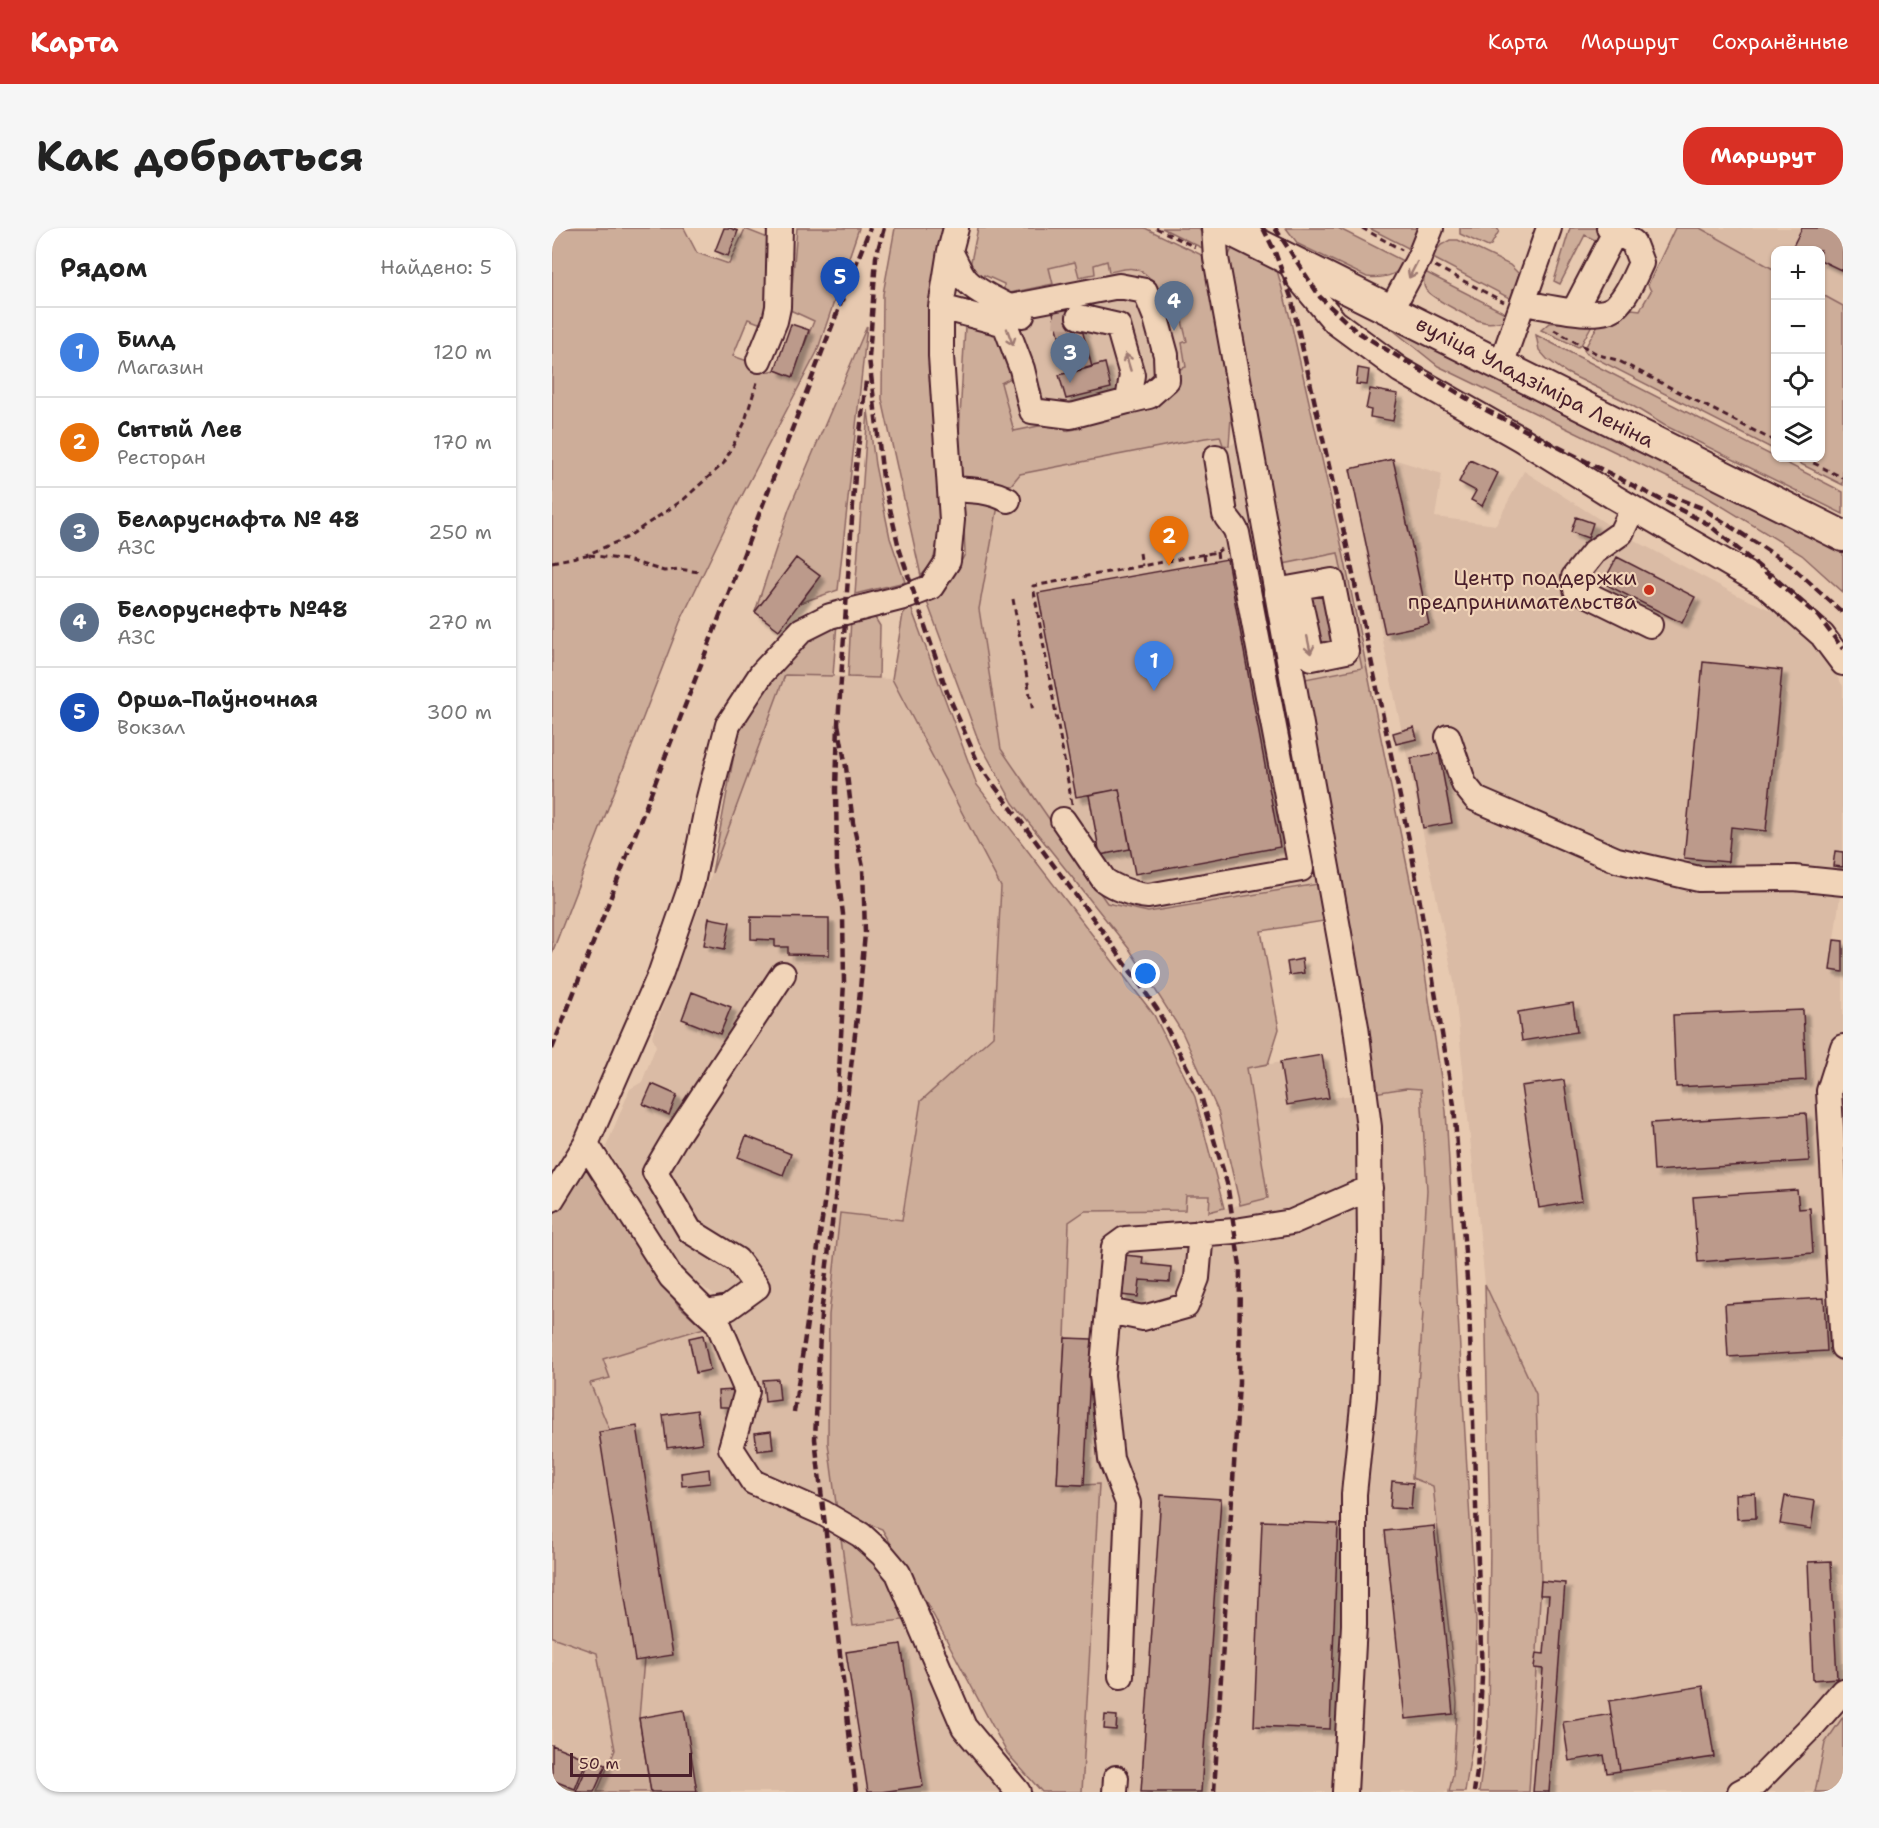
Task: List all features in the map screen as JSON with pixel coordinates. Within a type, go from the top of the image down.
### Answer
[{"type":"main road","name":"вуліца Уладзіміра Леніна","points":[[1226,228],[1288,259],[1395,303]]},
{"type":"main road","name":"вуліца Уладзіміра Леніна","points":[[1254,228],[1843,536]]},
{"type":"main road","name":"вуліца Уладзіміра Леніна","points":[[1504,358],[1843,519]]},
{"type":"lane","points":[[1214,228],[1216,258],[1250,450],[1287,589],[1327,865],[1358,1038],[1370,1127],[1370,1250],[1365,1396],[1354,1494],[1354,1625],[1345,1792]]},
{"type":"lane","points":[[1395,303],[1419,258],[1431,228]]},
{"type":"lane","points":[[1504,358],[1549,228]]},
{"type":"lane","points":[[759,360],[775,321],[778,307],[775,230]]},
{"type":"lane","points":[[1522,307],[1592,314],[1614,308],[1631,286],[1641,263],[1633,242],[1612,230],[1574,311]]},
{"type":"lane","points":[[953,239],[965,279],[981,293],[1010,306],[1025,318],[1054,315]]},
{"type":"lane","points":[[552,1199],[586,1144],[660,975],[692,883],[709,798],[728,725],[762,673],[802,630],[830,616],[908,596],[931,587],[948,561],[952,520],[940,356],[941,307],[953,239]]},
{"type":"lane","points":[[1288,259],[1299,279],[1335,322],[1400,370],[1521,439],[1765,585],[1822,635],[1843,663]]},
{"type":"lane","points":[[941,307],[1005,324],[1022,369],[1032,411],[1071,416],[1149,396],[1167,380],[1166,355],[1156,318],[1145,291],[1119,286],[1010,306]]},
{"type":"lane","points":[[1107,288],[1132,375],[1128,401]]},
{"type":"lane","points":[[1079,317],[1118,326]]},
{"type":"lane","points":[[1250,450],[1208,453],[1225,514],[1237,532],[1301,868]]},
{"type":"lane","points":[[950,489],[985,491],[1008,500]]},
{"type":"lane","points":[[1633,508],[1621,533],[1594,552],[1574,577],[1576,589],[1650,626]]},
{"type":"lane","points":[[1448,737],[1464,784],[1476,799],[1617,860],[1698,879],[1794,878],[1843,883]]},
{"type":"lane","points":[[1068,815],[1104,880],[1111,885],[1142,896],[1327,865]]},
{"type":"lane","points":[[706,1312],[728,1308],[758,1287],[737,1260],[690,1231],[655,1172],[783,974]]},
{"type":"lane","points":[[1843,1047],[1829,1090],[1843,1347]]},
{"type":"lane","points":[[586,1144],[671,1277],[718,1323],[747,1391],[731,1448],[753,1482],[823,1513],[861,1535],[882,1554],[898,1573],[964,1727],[1018,1792]]},
{"type":"lane","points":[[1121,1676],[1128,1503],[1111,1459],[1101,1375],[1114,1247],[1125,1239],[1235,1231],[1292,1222],[1370,1188]]},
{"type":"lane","points":[[1108,1311],[1143,1318],[1186,1306],[1197,1278],[1202,1232]]},
{"type":"lane","points":[[1750,1790],[1843,1691]]},
{"type":"path","points":[[1156,228],[1216,258]]},
{"type":"path","points":[[1362,228],[1522,307]]},
{"type":"path","points":[[1550,327],[1599,355],[1617,360],[1771,439]]},
{"type":"path","points":[[552,562],[586,555],[626,538],[683,500],[724,463],[744,424],[757,382],[759,360]]},
{"type":"path","points":[[1812,462],[1843,478]]},
{"type":"path","points":[[1068,815],[1033,586],[1217,552],[1227,545]]},
{"type":"path","points":[[1140,552],[1142,566]]},
{"type":"path","points":[[1217,552],[1218,560]]},
{"type":"path","points":[[1204,554],[1205,562]]},
{"type":"path","points":[[586,555],[627,560],[664,571],[679,569],[699,572]]},
{"type":"path","points":[[1029,596],[1035,595]]},
{"type":"path","points":[[1013,599],[1033,712]]},
{"type":"shaded area","points":[[552,228],[684,228],[697,253],[729,264],[745,229],[773,240],[767,326],[748,319],[733,356],[753,363],[767,372],[775,370],[792,376],[814,321],[790,310],[797,228],[859,228],[817,352],[723,532],[680,622],[552,953]]},
{"type":"shaded area","points":[[895,228],[944,228],[934,280],[942,521],[933,562],[921,576],[882,399],[883,294]]},
{"type":"shaded area","points":[[978,228],[1145,228],[1208,258],[1232,403],[1229,446],[1223,445],[1220,436],[1205,438],[1020,474],[1011,485],[966,482],[957,473],[965,327],[968,322],[988,319],[1014,366],[1011,378],[1001,383],[1014,431],[1063,421],[1066,431],[1082,428],[1080,417],[1186,367],[1182,343],[1187,341],[1180,313],[1165,316],[1156,288],[1141,271],[1128,268],[1109,272],[1107,261],[1094,265],[1095,274],[1079,277],[1075,262],[1049,268],[1053,284],[1010,293],[1004,291],[1004,284],[984,275],[982,280],[969,271]]},
{"type":"shaded area","points":[[1162,228],[1198,228],[1203,235],[1206,250]]},
{"type":"shaded area","points":[[1286,228],[1338,228],[1407,263],[1389,276],[1367,277],[1298,244]]},
{"type":"shaded area","points":[[1369,228],[1420,228],[1412,250]]},
{"type":"shaded area","points":[[1460,228],[1497,228],[1499,231],[1488,247],[1460,234]]},
{"type":"shaded area","points":[[1570,228],[1596,228],[1599,242],[1585,235],[1560,284],[1554,281]]},
{"type":"shaded area","points":[[1675,228],[1700,228],[1771,268],[1771,448],[1587,354],[1584,350],[1599,323],[1617,320],[1632,309],[1640,310],[1651,291],[1648,285]]},
{"type":"shaded area","points":[[1700,228],[1843,228],[1843,306],[1825,296],[1825,246],[1771,246],[1771,268]]},
{"type":"shaded area","points":[[1450,240],[1458,240],[1510,265],[1519,274],[1513,300],[1431,257],[1441,245]]},
{"type":"shaded area","points":[[1235,242],[1274,259],[1290,318],[1343,552],[1413,895],[1446,1111],[1476,1622],[1474,1734],[1465,1792],[1449,1792],[1453,1775],[1457,1703],[1433,1486],[1412,1478],[1423,1311],[1420,1303],[1427,1190],[1421,1089],[1406,1088],[1374,1093],[1366,1009],[1305,679],[1362,668],[1338,553],[1283,564],[1225,264]]},
{"type":"shaded area","points":[[1107,261],[1109,272],[1134,269],[1146,274],[1157,286],[1165,316],[1180,312],[1187,342],[1182,344],[1187,368],[1080,417],[1082,428],[1066,432],[1063,421],[1014,432],[1001,383],[1011,378],[1001,326],[1017,293],[1052,284],[1049,268],[1075,262],[1079,277],[1094,265]]},
{"type":"shaded area","points":[[1425,272],[1507,314],[1502,321],[1488,323],[1462,313],[1426,290]]},
{"type":"shaded area","points":[[1825,296],[1843,306],[1843,485],[1797,462],[1825,462]]},
{"type":"shaded area","points":[[1363,306],[1843,546],[1843,592],[1802,555],[1702,494],[1438,366]]},
{"type":"shaded area","points":[[1594,321],[1578,347],[1541,330],[1549,323]]},
{"type":"shaded area","points":[[867,326],[838,590],[800,603],[820,576],[796,558],[755,612],[789,509]]},
{"type":"shaded area","points":[[1536,335],[1771,455],[1771,462],[1784,462],[1843,492],[1843,514],[1664,425],[1623,400],[1567,373],[1547,359],[1539,350]]},
{"type":"shaded area","points":[[868,410],[875,465],[890,538],[905,582],[855,594]]},
{"type":"shaded area","points":[[1220,435],[1229,446],[1236,442],[1318,884],[1148,912],[1107,903],[1001,749],[979,609],[998,506],[1020,474]]},
{"type":"shaded area","points":[[1393,459],[1442,474],[1435,517],[1496,525],[1524,471],[1621,533],[1741,597],[1785,616],[1811,636],[1843,686],[1843,875],[1834,939],[1843,941],[1843,1717],[1825,1743],[1815,1792],[1529,1792],[1541,1581],[1536,1394],[1485,1284],[1454,982],[1383,641],[1350,469]]},
{"type":"shaded area","points":[[986,500],[998,506],[979,609],[1001,749],[1107,903],[1148,912],[1318,884],[1324,921],[1261,931],[1279,1029],[1268,1064],[1247,1068],[1268,1198],[1240,1205],[1218,1111],[1182,1032],[1130,950],[1013,803],[979,742],[926,599],[951,580],[965,554],[963,501]]},
{"type":"shaded area","points":[[1338,553],[1362,669],[1305,679],[1283,564]]},
{"type":"shaded area","points":[[910,605],[977,785],[1154,1015],[1195,1097],[1224,1208],[1209,1212],[1210,1196],[1186,1196],[1185,1210],[1085,1211],[1069,1222],[1057,1483],[1099,1484],[1082,1792],[1042,1792],[1007,1753],[929,1607],[882,1529],[837,1511],[828,1443],[829,1315],[840,1213],[902,1220],[921,1101],[993,1036],[1001,887],[892,679],[903,614]]},
{"type":"shaded area","points":[[874,616],[880,626],[879,678],[848,677],[851,618]]},
{"type":"shaded area","points":[[837,622],[833,676],[785,675],[712,873],[738,733],[777,663],[821,627]]},
{"type":"shaded area","points":[[785,674],[892,679],[1001,886],[993,1036],[921,1101],[902,1220],[840,1213],[829,1316],[828,1443],[853,1626],[911,1619],[1007,1792],[651,1792],[639,1718],[644,1660],[590,1383],[610,1378],[602,1360],[731,1319],[727,1294],[719,1299],[678,1268],[606,1147],[630,1089],[642,1082],[656,1046],[652,1036]]},
{"type":"shaded area","points":[[1322,1055],[1330,1098],[1407,1088],[1421,1089],[1427,1190],[1420,1303],[1423,1311],[1412,1478],[1433,1486],[1457,1703],[1453,1775],[1449,1792],[1082,1792],[1099,1484],[1057,1484],[1069,1222],[1085,1211],[1185,1210],[1185,1196],[1210,1196],[1210,1212],[1267,1198],[1247,1068]]},
{"type":"shaded area","points":[[587,1162],[678,1305],[704,1328],[603,1359],[610,1378],[590,1383],[610,1431],[644,1659],[639,1718],[651,1792],[597,1792],[615,1750],[597,1653],[552,1637],[552,1217],[561,1199]]},
{"type":"shaded area","points":[[1485,1284],[1536,1394],[1541,1581],[1529,1792],[1479,1792],[1488,1727],[1490,1540]]},
{"type":"shaded area","points":[[840,1531],[869,1551],[892,1583],[911,1619],[853,1626]]},
{"type":"shaded area","points":[[552,1637],[597,1653],[615,1750],[597,1792],[552,1792]]},
{"type":"shaded area","points":[[1843,1717],[1843,1792],[1815,1792],[1825,1743]]},
{"type":"building","points":[[724,228],[738,231],[728,256],[715,251]]},
{"type":"building","points":[[1802,228],[1843,228],[1843,271],[1825,262],[1825,246],[1793,246]]},
{"type":"building","points":[[1074,299],[1092,367],[1069,373],[1051,305]]},
{"type":"building","points":[[791,324],[809,330],[793,377],[775,370]]},
{"type":"building","points":[[1105,363],[1111,388],[1066,399],[1059,375]]},
{"type":"building","points":[[1358,368],[1369,370],[1367,385],[1356,384]]},
{"type":"building","points":[[1370,389],[1398,394],[1393,421],[1370,417],[1371,410],[1366,409]]},
{"type":"building","points":[[1393,459],[1429,624],[1385,633],[1350,469]]},
{"type":"building","points":[[1470,460],[1498,473],[1482,506],[1471,500],[1476,491],[1459,482]]},
{"type":"building","points":[[1576,517],[1593,523],[1588,538],[1571,532]]},
{"type":"building","name":"Центр поддержки предпринимательства","points":[[1617,557],[1695,597],[1682,623],[1603,583]]},
{"type":"building","points":[[796,558],[820,576],[779,630],[755,612]]},
{"type":"building","points":[[1227,559],[1280,847],[1135,874],[1119,789],[1076,797],[1038,593]]},
{"type":"building","points":[[1327,587],[1338,642],[1321,646],[1310,591]]},
{"type":"building","points":[[1703,662],[1782,670],[1766,831],[1731,827],[1728,862],[1684,858]]},
{"type":"building","points":[[1414,727],[1417,739],[1396,744],[1393,733]]},
{"type":"building","points":[[1439,753],[1452,823],[1423,828],[1411,758]]},
{"type":"building","points":[[1119,789],[1130,849],[1100,855],[1089,795]]},
{"type":"building","points":[[1835,851],[1843,852],[1843,867],[1833,866]]},
{"type":"building","points":[[751,917],[829,918],[829,955],[788,954],[788,947],[775,947],[775,940],[751,939]]},
{"type":"building","points":[[709,918],[730,922],[725,949],[704,945]]},
{"type":"building","points":[[1834,940],[1843,941],[1843,972],[1830,970]]},
{"type":"building","points":[[1302,959],[1304,973],[1289,975],[1287,962]]},
{"type":"building","points":[[692,992],[731,1007],[720,1034],[682,1019]]},
{"type":"building","points":[[1573,1003],[1577,1032],[1522,1041],[1518,1012]]},
{"type":"building","points":[[1803,1010],[1806,1080],[1676,1087],[1673,1015]]},
{"type":"building","points":[[1322,1055],[1329,1098],[1287,1105],[1280,1062]]},
{"type":"building","points":[[1564,1080],[1582,1201],[1539,1208],[1521,1086]]},
{"type":"building","points":[[652,1084],[677,1095],[669,1115],[643,1104]]},
{"type":"building","points":[[1806,1113],[1809,1161],[1654,1171],[1651,1123]]},
{"type":"building","points":[[746,1136],[791,1154],[783,1175],[738,1157]]},
{"type":"building","points":[[1797,1190],[1799,1209],[1810,1208],[1813,1253],[1698,1262],[1693,1197]]},
{"type":"building","points":[[1124,1255],[1143,1257],[1142,1264],[1171,1267],[1170,1282],[1140,1280],[1138,1297],[1121,1295]]},
{"type":"building","points":[[1824,1298],[1827,1351],[1728,1357],[1725,1304]]},
{"type":"building","points":[[703,1335],[710,1370],[696,1373],[689,1338]]},
{"type":"building","points":[[1065,1338],[1092,1339],[1084,1485],[1057,1484]]},
{"type":"building","points":[[778,1379],[780,1400],[765,1402],[763,1380]]},
{"type":"building","points":[[735,1390],[736,1407],[719,1407],[718,1391]]},
{"type":"building","points":[[697,1410],[702,1443],[667,1448],[663,1415]]},
{"type":"building","points":[[637,1426],[673,1655],[635,1661],[599,1432]]},
{"type":"building","points":[[771,1431],[773,1449],[757,1451],[755,1433]]},
{"type":"building","points":[[709,1469],[710,1483],[682,1486],[681,1473]]},
{"type":"building","points":[[1392,1481],[1413,1483],[1411,1509],[1390,1508]]},
{"type":"building","points":[[1755,1493],[1756,1518],[1737,1519],[1736,1494]]},
{"type":"building","points":[[1161,1495],[1221,1499],[1201,1792],[1141,1792]]},
{"type":"building","points":[[1785,1496],[1815,1501],[1811,1529],[1780,1524]]},
{"type":"building","points":[[1262,1521],[1338,1524],[1330,1729],[1254,1726]]},
{"type":"building","points":[[1434,1526],[1453,1714],[1405,1719],[1385,1531]]},
{"type":"building","points":[[1831,1561],[1837,1678],[1813,1680],[1808,1562]]},
{"type":"building","points":[[1541,1581],[1565,1583],[1549,1792],[1533,1792],[1543,1669],[1534,1668],[1536,1653],[1544,1654],[1549,1595],[1540,1595]]},
{"type":"building","points":[[901,1644],[923,1786],[868,1792],[846,1652]]},
{"type":"building","points":[[1703,1686],[1714,1757],[1620,1771],[1609,1701]]},
{"type":"building","points":[[684,1710],[697,1792],[651,1792],[639,1718]]},
{"type":"building","points":[[1611,1714],[1620,1771],[1607,1773],[1604,1755],[1569,1761],[1563,1722]]},
{"type":"building","points":[[1105,1715],[1117,1716],[1116,1730],[1104,1729]]},
{"type":"building","points":[[552,1745],[587,1759],[575,1789],[552,1780]]},
{"type":"building","points":[[591,1758],[606,1765],[594,1792],[576,1792]]},
{"type":"tunnel","points":[[1054,315],[1079,317]]},
{"type":"railway","points":[[552,1049],[870,228]]},
{"type":"railway","points":[[884,228],[876,257],[869,358],[883,478],[899,548],[947,692],[979,765],[1101,929],[1157,1009],[1200,1093],[1227,1183],[1240,1266],[1239,1383],[1214,1792]]},
{"type":"railway","points":[[1263,228],[1275,252],[1291,297],[1345,537],[1411,849],[1454,1105],[1469,1306],[1482,1677],[1474,1792]]},
{"type":"railway","points":[[1275,228],[1320,297],[1356,331],[1486,410],[1708,524],[1818,616],[1843,649]]},
{"type":"railway","points":[[794,1412],[838,1090],[844,982],[843,914],[837,868],[838,724],[855,475],[866,381]]},
{"type":"railway","points":[[1668,495],[1702,508],[1790,565],[1843,613]]},
{"type":"railway","points":[[838,724],[853,823],[863,867],[865,933],[859,1001],[821,1314],[815,1439],[856,1792]]},
{"type":"place","name":"Орша-Паўночная","points":[[840,307]]},
{"type":"place","name":"Белоруснефть №48","points":[[1174,331]]},
{"type":"place","name":"Беларуснафта № 48","points":[[1070,383]]},
{"type":"place","name":"Сытый Лев","points":[[1169,566]]},
{"type":"place","name":"Центр поддержки предпринимательства","points":[[1649,590]]},
{"type":"place","name":"Билд","points":[[1154,691]]}]
